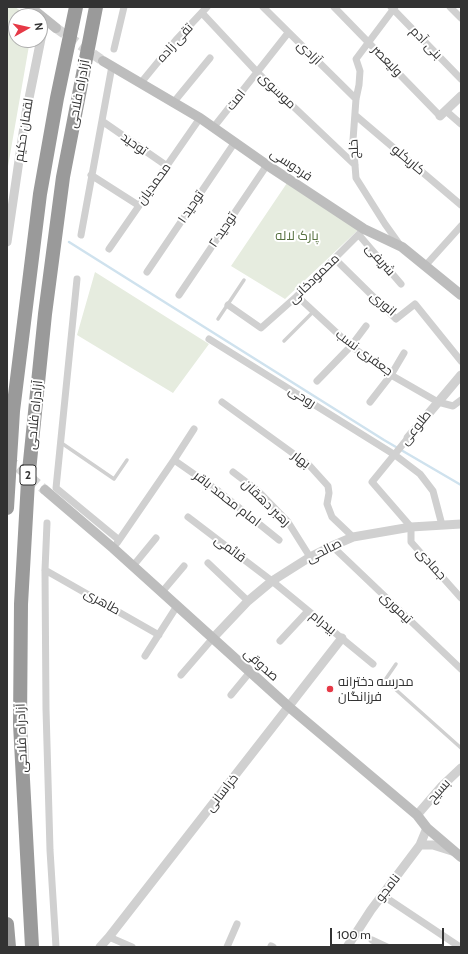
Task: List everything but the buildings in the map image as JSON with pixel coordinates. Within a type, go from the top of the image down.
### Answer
[{"type":"highway","name":"آزادراه فلاحی","points":[[7,508],[13,412],[40,194],[57,98],[76,7]]},
{"type":"highway","name":"آزادراه فلاحی","points":[[32,947],[20,724],[21,604],[28,481],[45,314],[63,177],[96,7]]},
{"type":"highway","points":[[7,924],[9,947]]},
{"type":"main road","points":[[48,21],[56,28]]},
{"type":"main road","name":"فردوسی","points":[[108,64],[200,118],[362,232],[402,247],[461,295]]},
{"type":"main road","name":"صدوقی","points":[[45,490],[116,544],[134,566],[250,672],[289,707],[418,815],[427,828],[459,854]]},
{"type":"street","points":[[114,49],[124,7]]},
{"type":"street","name":"آزادی","points":[[263,7],[356,99]]},
{"type":"street","name":"ولیعصر","points":[[334,7],[443,114],[461,124]]},
{"type":"street","points":[[450,7],[461,18]]},
{"type":"street","points":[[368,41],[393,8]]},
{"type":"street","name":"بنی آدم","points":[[393,8],[461,79]]},
{"type":"street","name":"موسوی","points":[[205,10],[258,73],[355,165]]},
{"type":"street","name":"تقی زاده","points":[[144,79],[176,40],[205,10]]},
{"type":"street","name":"امت","points":[[213,128],[258,73],[288,33]]},
{"type":"street","name":"خلج","points":[[368,41],[356,59],[360,71],[354,115],[353,140],[356,178],[384,224],[402,247]]},
{"type":"street","name":"لقمان حکیم","points":[[7,242],[26,113],[39,48]]},
{"type":"street","points":[[173,103],[210,58]]},
{"type":"street","points":[[81,235],[102,121],[108,64]]},
{"type":"street","points":[[443,114],[461,96]]},
{"type":"street","name":"کاریکلو","points":[[354,115],[461,205]]},
{"type":"street","name":"محمدیان","points":[[109,250],[138,205],[200,118]]},
{"type":"street","name":"توحید","points":[[102,121],[167,166]]},
{"type":"street","name":"توحید ۱","points":[[147,272],[235,142]]},
{"type":"street","name":"توحید ۲","points":[[179,295],[267,166]]},
{"type":"street","points":[[91,175],[138,205]]},
{"type":"street","points":[[425,266],[461,226]]},
{"type":"street","name":"محمودخانی","points":[[228,305],[261,328],[297,296],[362,232]]},
{"type":"street","name":"شریفی","points":[[362,232],[401,284]]},
{"type":"street","name":"انوری","points":[[335,259],[396,319],[415,304],[461,361]]},
{"type":"street","points":[[77,279],[56,488],[116,544],[194,429]]},
{"type":"street","name":"جعفری نسب","points":[[297,296],[312,312],[351,346],[391,375],[438,402]]},
{"type":"street","points":[[317,380],[351,346],[366,326]]},
{"type":"street","name":"روحی","points":[[209,339],[395,455],[420,474],[433,492],[442,526]]},
{"type":"street","points":[[370,402],[391,375],[404,353]]},
{"type":"street","name":"طلوعی","points":[[411,527],[372,482],[461,375]]},
{"type":"street","points":[[438,402],[454,406],[461,400]]},
{"type":"street","name":"بهار","points":[[222,402],[309,466],[328,486],[329,493],[327,504],[332,517],[353,537]]},
{"type":"street","name":"امام محمد باقر","points":[[174,460],[217,490],[279,540]]},
{"type":"street","name":"رهبر دهقان","points":[[233,472],[258,491],[288,522],[310,557]]},
{"type":"street","name":"قائمی","points":[[188,517],[272,581]]},
{"type":"street","points":[[47,524],[45,570],[46,717],[50,850],[56,947]]},
{"type":"street","name":"صالحی","points":[[213,638],[248,602],[272,581],[310,557],[332,546],[353,537],[411,527],[461,524]]},
{"type":"street","name":"جمادی","points":[[411,527],[411,542],[461,598]]},
{"type":"street","points":[[134,566],[156,538]]},
{"type":"street","name":"تیموری","points":[[332,546],[461,669]]},
{"type":"street","points":[[208,563],[248,602]]},
{"type":"street","points":[[162,592],[184,566]]},
{"type":"street","name":"طاهری","points":[[45,570],[159,635]]},
{"type":"street","name":"بیدرام","points":[[272,581],[373,664]]},
{"type":"street","points":[[145,656],[177,606]]},
{"type":"street","points":[[280,641],[308,611]]},
{"type":"street","points":[[181,676],[213,638]]},
{"type":"street","name":"خراسانی","points":[[100,947],[109,938],[342,638]]},
{"type":"street","points":[[231,695],[250,672]]},
{"type":"street","name":"بسیح","points":[[418,815],[442,786],[461,768]]},
{"type":"street","name":"نامجو","points":[[347,947],[355,932],[420,845],[427,828]]},
{"type":"street","points":[[420,845],[433,845],[459,854]]},
{"type":"street","points":[[382,895],[460,947]]},
{"type":"street","points":[[227,947],[238,924]]},
{"type":"street","points":[[109,938],[132,947]]},
{"type":"street","points":[[372,940],[386,947]]},
{"type":"lane","points":[[218,319],[244,280]]},
{"type":"lane","points":[[284,341],[312,312]]},
{"type":"lane","points":[[60,442],[114,480],[127,460]]},
{"type":"lane","points":[[396,664],[385,680],[461,748]]},
{"type":"green space","points":[[7,7],[15,7],[16,8],[8,8],[8,48],[29,48],[7,172]]},
{"type":"green space","name":"پارک لاله","points":[[287,183],[359,229],[285,299],[231,266]]},
{"type":"green space","points":[[95,272],[209,344],[173,393],[77,335]]},
{"type":"waterway","points":[[69,242],[384,440],[461,485]]},
{"type":"tunnel","points":[[56,28],[103,61]]},
{"type":"tunnel","points":[[7,458],[45,490]]},
{"type":"place","name":"مدرسه دخترانه فرزانگان","points":[[330,689]]}]
